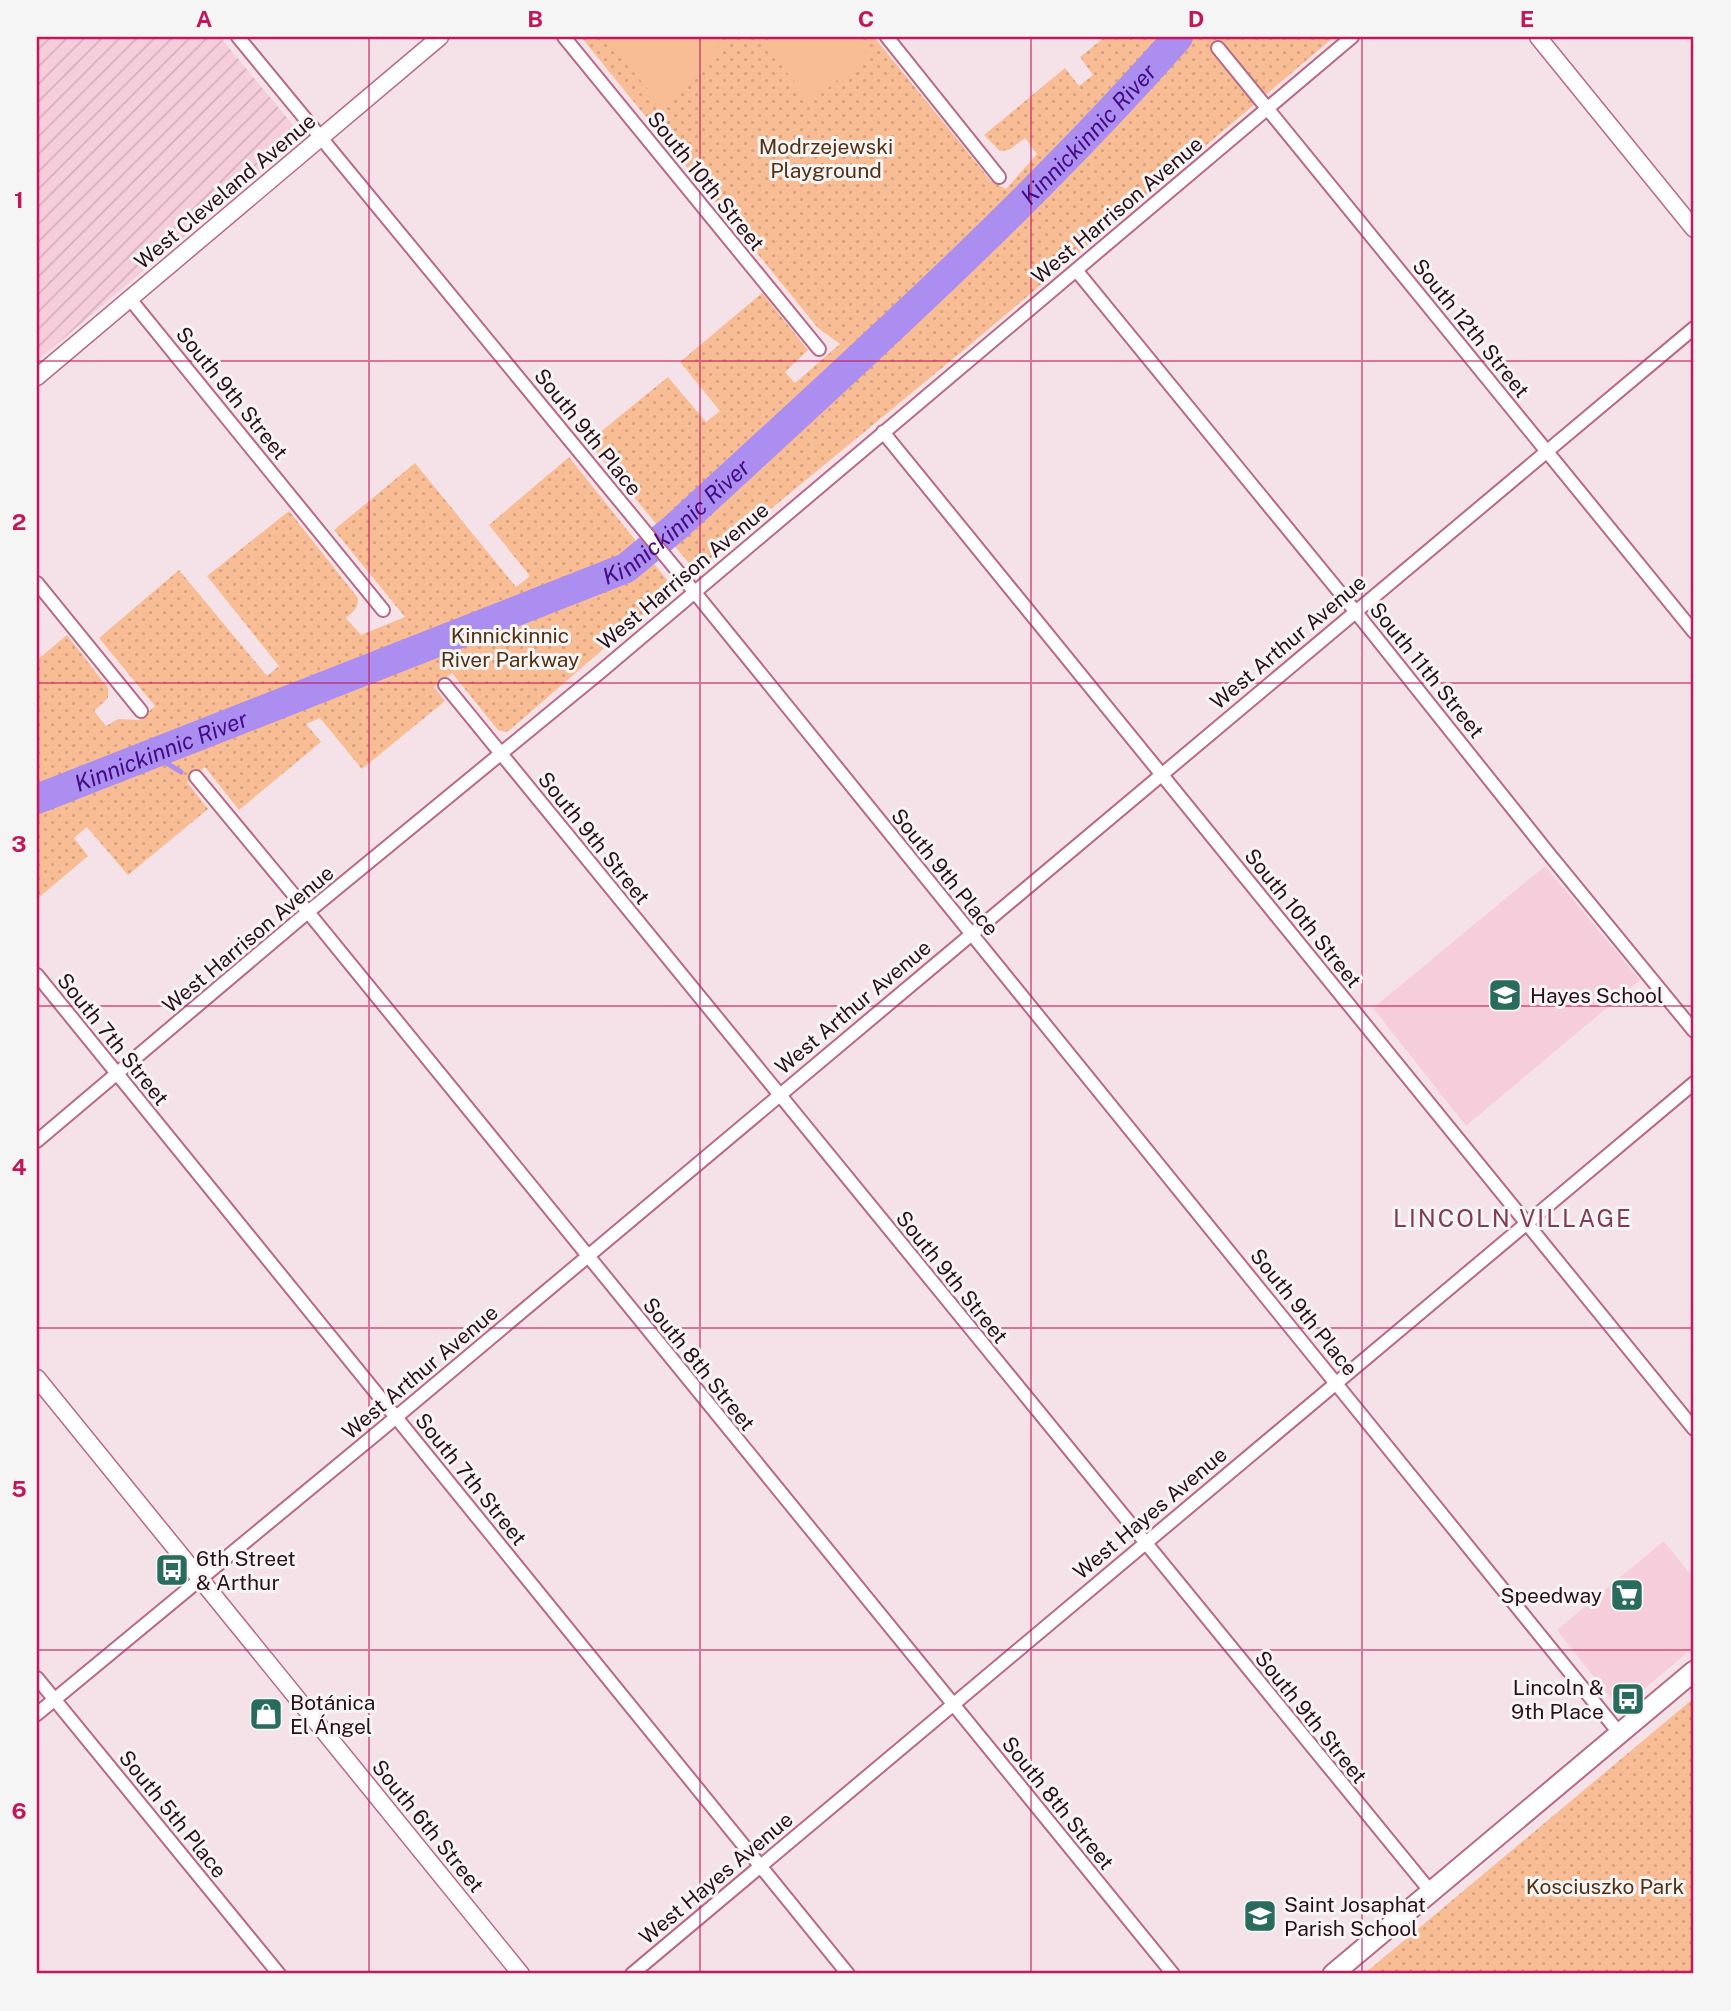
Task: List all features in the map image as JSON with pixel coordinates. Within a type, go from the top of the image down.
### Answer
[{"type":"main road","points":[[1333,1974],[1694,1671]]},
{"type":"street","name":"South 9th Place","points":[[238,37],[643,528],[1620,1734]]},
{"type":"street","name":"West Cleveland Avenue","points":[[37,377],[440,37]]},
{"type":"street","name":"South 10th Street","points":[[564,37],[819,349]]},
{"type":"street","points":[[887,37],[999,177]]},
{"type":"street","name":"West Harrison Avenue","points":[[37,1141],[1352,37]]},
{"type":"street","points":[[1538,37],[1694,229]]},
{"type":"street","name":"South 12th Street","points":[[1218,48],[1694,632]]},
{"type":"street","name":"South 11th Street","points":[[1076,270],[1694,1031]]},
{"type":"street","name":"South 9th Street","points":[[130,299],[383,610]]},
{"type":"street","name":"West Arthur Avenue","points":[[37,1714],[396,1417],[1694,328]]},
{"type":"street","name":"South 10th Street","points":[[883,432],[1694,1429]]},
{"type":"street","points":[[37,583],[141,711]]},
{"type":"street","name":"South 9th Street","points":[[445,685],[1430,1892]]},
{"type":"street","name":"South 8th Street","points":[[196,777],[1174,1974]]},
{"type":"street","name":"South 7th Street","points":[[37,975],[848,1974]]},
{"type":"street","name":"West Hayes Avenue","points":[[632,1974],[1694,1083]]},
{"type":"street","name":"South 6th Street","points":[[37,1378],[522,1974]]},
{"type":"street","name":"South 5th Place","points":[[37,1678],[279,1974]]},
{"type":"shaded area","points":[[37,37],[220,37],[302,136],[37,361]]},
{"type":"shaded area","name":"Hayes School","points":[[1545,866],[1640,980],[1466,1126],[1373,1008]]},
{"type":"shaded area","points":[[1664,1541],[1694,1579],[1694,1647],[1624,1706],[1617,1706],[1557,1630]]},
{"type":"green space","name":"Modrzejewski Playground","points":[[581,37],[874,37],[991,181],[1006,189],[1037,154],[1025,138],[1009,150],[1000,151],[984,135],[1065,68],[1079,86],[1093,75],[1080,57],[1105,37],[1334,37],[971,344],[704,564],[693,565],[588,442],[668,377],[706,422],[720,411],[680,362],[762,293],[808,350],[785,372],[795,383],[840,344],[818,328]]},
{"type":"green space","points":[[605,37],[724,37],[697,76],[664,109]]},
{"type":"green space","points":[[781,37],[853,37],[868,55],[811,102],[767,48]]},
{"type":"green space","name":"Kinnickinnic River Parkway","points":[[569,457],[667,580],[669,592],[511,729],[506,732],[498,730],[452,673],[434,687],[445,701],[362,769],[320,718],[306,724],[321,742],[239,810],[205,767],[187,782],[208,809],[128,875],[87,827],[74,838],[88,856],[37,899],[37,660],[67,635],[108,688],[108,698],[94,711],[106,726],[118,719],[139,720],[155,706],[99,638],[179,570],[267,676],[279,666],[207,576],[289,511],[358,598],[353,612],[346,618],[361,635],[405,617],[334,530],[415,463],[516,587],[530,576],[489,525]]},
{"type":"green space","name":"Kosciuszko Park","points":[[1694,1698],[1694,1974],[1364,1974]]},
{"type":"waterway","name":"Kinnickinnic River","points":[[37,799],[626,568],[677,526],[934,288],[1058,165],[1178,37]]},
{"type":"waterway","points":[[152,754],[181,772]]},
{"type":"place","name":"Hayes School","points":[[1505,995]]},
{"type":"place","name":"6th Street & Arthur","points":[[172,1570]]},
{"type":"place","name":"Speedway","points":[[1627,1595]]},
{"type":"place","name":"Lincoln & 9th Place","points":[[1628,1699]]},
{"type":"place","name":"Botánica El Ángel","points":[[266,1714]]},
{"type":"place","name":"Saint Josaphat Parish School","points":[[1260,1916]]},
{"type":"district","name":"LINCOLN VILLAGE","points":[[1513,1218]]}]
